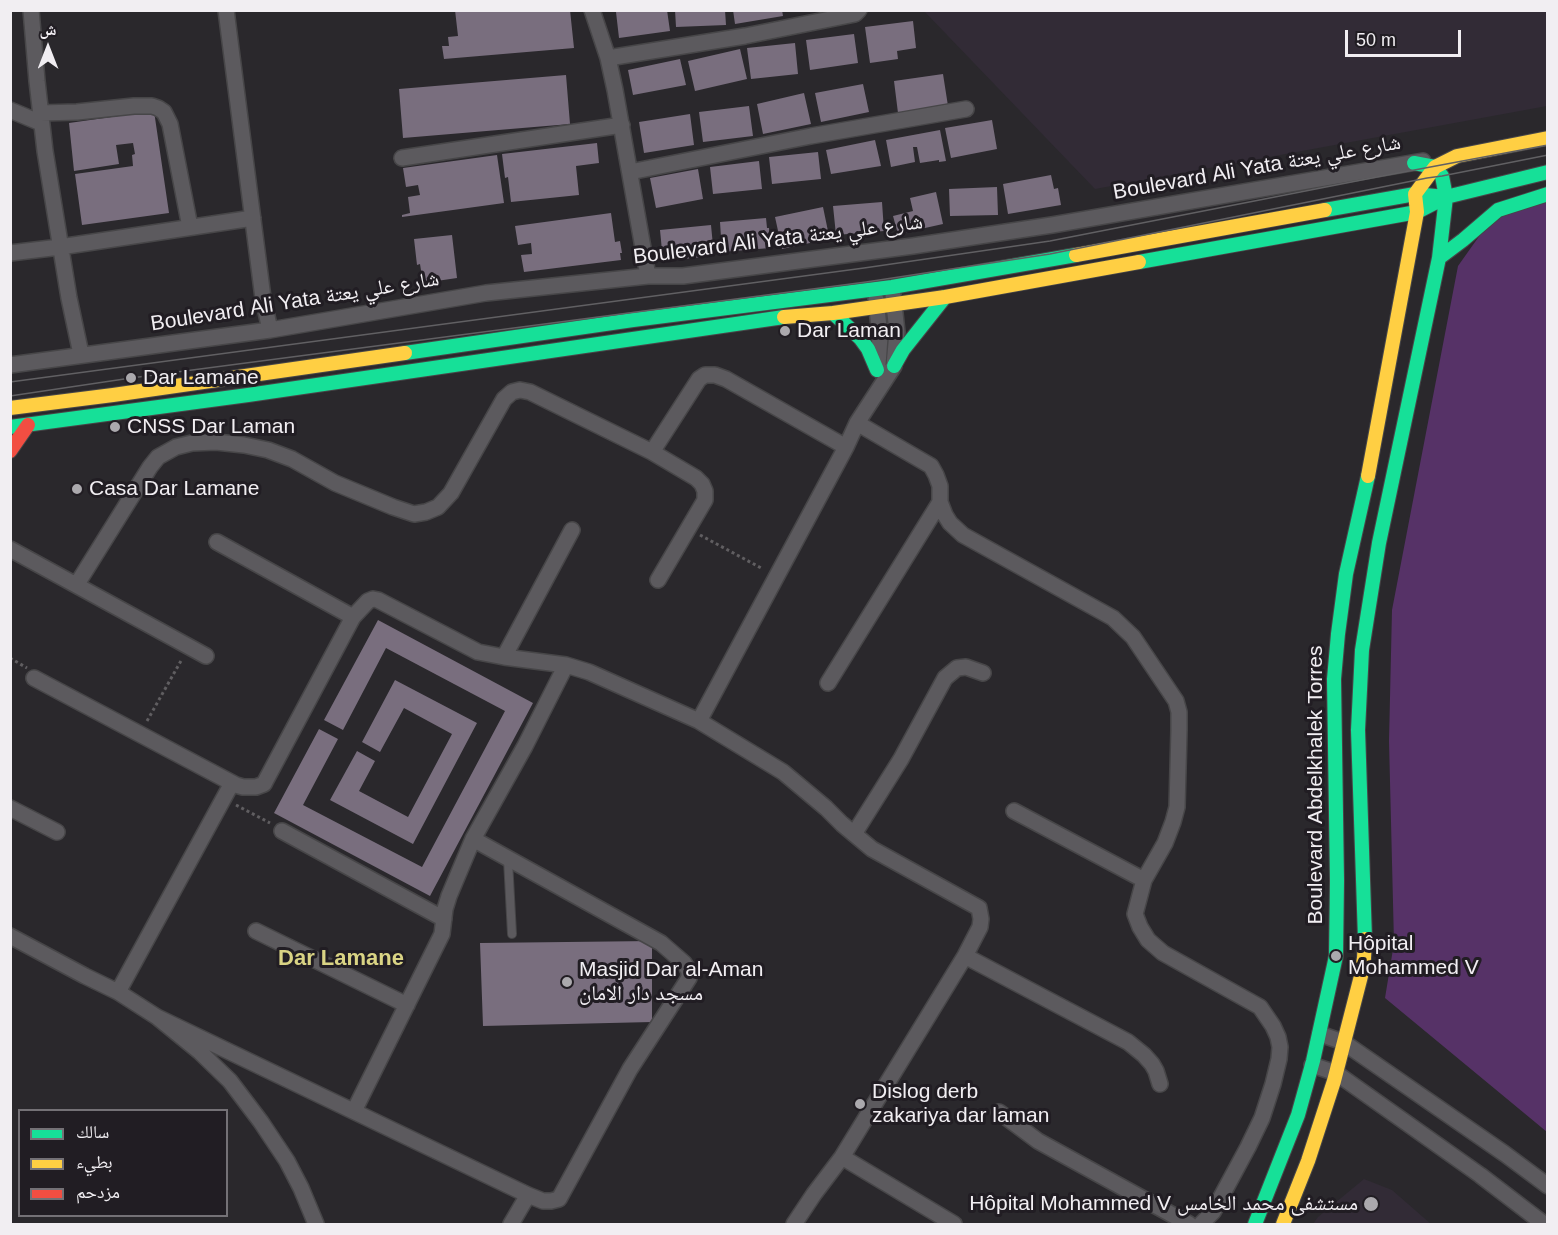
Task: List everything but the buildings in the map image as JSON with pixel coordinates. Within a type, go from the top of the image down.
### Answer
[{"type":"main road","name":"Boulevard Ali Yata شارع علي يعتة","points":[[1457,156],[1548,138]]},
{"type":"main road","points":[[1415,194],[1435,167],[1457,156]]},
{"type":"main road","points":[[1414,163],[1435,167]]},
{"type":"main road","name":"Boulevard Abdelkhalek Torres","points":[[1283,1224],[1308,1161],[1336,1073],[1364,958],[1358,730],[1362,650],[1379,543],[1439,258],[1446,197],[1443,176],[1435,167]]},
{"type":"main road","points":[[10,427],[237,397],[784,317],[876,308],[945,297],[1417,212],[1446,197],[1548,172]]},
{"type":"main road","points":[[10,408],[645,319],[892,287],[1415,194],[1446,197]]},
{"type":"main road","name":"Boulevard Abdelkhalek Torres","points":[[1255,1224],[1298,1115],[1320,1034],[1336,956],[1334,679],[1338,634],[1346,574],[1373,453],[1417,212],[1415,194]]},
{"type":"main road","points":[[1439,258],[1498,210],[1548,194]]},
{"type":"main road","points":[[894,366],[903,350],[945,297]]},
{"type":"main road","points":[[833,313],[860,338],[868,349],[877,370]]},
{"type":"main road","points":[[10,451],[28,424]]},
{"type":"street","points":[[31,10],[41,118],[60,247],[81,354]]},
{"type":"street","points":[[226,10],[263,298],[270,330]]},
{"type":"street","points":[[592,10],[608,58],[648,276]]},
{"type":"street","points":[[608,58],[756,34],[855,14],[859,10]]},
{"type":"street","points":[[10,110],[41,118],[134,106],[158,108],[164,112],[170,124],[190,227]]},
{"type":"street","points":[[630,172],[811,136],[966,109]]},
{"type":"street","points":[[402,158],[622,125]]},
{"type":"street","name":"Boulevard Ali Yata شارع علي يعتة","points":[[10,365],[270,330],[486,293],[648,276],[694,275],[1052,225],[1457,156]]},
{"type":"street","points":[[1414,163],[1415,194]]},
{"type":"street","points":[[10,253],[253,218]]},
{"type":"street","points":[[699,721],[857,423],[894,366],[897,332],[892,287]]},
{"type":"street","points":[[874,289],[880,337],[878,389]]},
{"type":"street","points":[[652,452],[699,379],[705,375],[715,375],[726,379],[846,447]]},
{"type":"street","points":[[77,584],[150,467],[158,457],[176,447],[192,443],[225,443],[268,450],[292,459],[335,483],[414,514],[438,507],[451,493],[504,399],[512,392],[520,390],[530,392],[652,452],[696,478],[705,491],[705,500],[658,579]]},
{"type":"street","points":[[857,423],[931,466],[940,486],[940,502],[945,515],[963,535],[1113,618],[1133,637],[1176,701],[1179,712],[1177,807],[1164,843],[1144,880],[1135,914],[1148,940],[1163,953],[1260,1007],[1273,1026],[1280,1047],[1273,1084],[1262,1118],[1213,1212],[1201,1224]]},
{"type":"street","points":[[828,683],[940,502]]},
{"type":"street","points":[[504,657],[572,530]]},
{"type":"street","points":[[217,542],[353,617]]},
{"type":"street","points":[[10,549],[206,656]]},
{"type":"street","points":[[34,678],[232,783],[249,788],[264,784],[353,617],[368,601],[378,600],[478,652],[566,665],[590,672],[699,721],[783,772],[872,849],[979,908],[980,927],[965,956],[842,1157],[794,1224]]},
{"type":"street","points":[[354,1111],[442,934],[449,896],[473,839],[525,746],[566,665]]},
{"type":"street","points":[[854,834],[901,759],[945,678],[957,668],[966,667],[983,673]]},
{"type":"street","points":[[118,992],[232,783]]},
{"type":"street","points":[[10,808],[57,832]]},
{"type":"street","points":[[1014,811],[1144,880]]},
{"type":"street","points":[[282,831],[444,919]]},
{"type":"street","points":[[157,1017],[528,1195],[543,1201],[559,1199],[630,1070],[689,978],[689,971],[684,963],[661,943],[473,839]]},
{"type":"street","points":[[256,931],[407,1005]]},
{"type":"street","points":[[10,936],[118,992],[157,1017],[200,1052],[230,1081],[261,1122],[302,1188],[316,1224]]},
{"type":"street","points":[[965,956],[1128,1042],[1152,1064],[1160,1084]]},
{"type":"street","points":[[1320,1034],[1343,1042],[1548,1186]]},
{"type":"street","points":[[1312,1065],[1336,1073],[1480,1175],[1544,1224]]},
{"type":"street","points":[[999,1112],[1038,1141],[1189,1224]]},
{"type":"street","points":[[842,1157],[954,1224]]},
{"type":"street","points":[[511,1224],[528,1195]]},
{"type":"lane","points":[[508,858],[512,934]]},
{"type":"path","points":[[688,529],[777,575]]},
{"type":"path","points":[[140,734],[189,647]]},
{"type":"path","points":[[224,798],[282,831]]},
{"type":"shaded area","points":[[924,11],[1547,11],[1547,106],[1095,189]]},
{"type":"shaded area","points":[[1547,199],[1547,1132],[1385,998],[1394,943],[1389,741],[1392,610],[1458,266],[1492,218]]},
{"type":"shaded area","name":"Hôpital Mohammed V مستشفى محمد الخامس","points":[[1364,1179],[1392,1190],[1431,1224],[1313,1224],[1318,1217]]},
{"type":"tram line","points":[[10,382],[1050,241],[1548,145]]},
{"type":"tram line","points":[[10,396],[131,378],[866,282],[1050,254],[1548,155]]},
{"type":"traffic: fast","points":[[1365,939],[1358,730],[1362,650],[1379,543],[1439,258],[1446,197],[1442,176],[1435,167],[1414,163]]},
{"type":"traffic: fast","points":[[1139,262],[1417,212],[1446,197],[1548,172]]},
{"type":"traffic: fast","points":[[1325,210],[1415,194],[1445,197]]},
{"type":"traffic: fast","points":[[1439,258],[1498,210],[1548,194]]},
{"type":"traffic: fast","points":[[405,353],[633,320],[892,287],[1076,255]]},
{"type":"traffic: fast","points":[[894,366],[903,350],[945,297]]},
{"type":"traffic: fast","points":[[833,313],[860,338],[868,349],[877,370]]},
{"type":"traffic: fast","points":[[10,427],[248,395],[784,317]]},
{"type":"traffic: fast","points":[[1255,1224],[1298,1115],[1313,1061],[1336,956],[1334,679],[1346,574],[1368,476]]},
{"type":"traffic: slow","points":[[1368,476],[1417,212],[1415,194],[1435,167],[1457,156],[1548,138]]},
{"type":"traffic: slow","points":[[1076,255],[1325,210]]},
{"type":"traffic: slow","points":[[784,317],[833,313],[945,297],[1139,262]]},
{"type":"traffic: slow","points":[[10,408],[405,353]]},
{"type":"traffic: slow","points":[[1283,1224],[1308,1161],[1334,1081],[1361,976],[1365,939]]},
{"type":"traffic: jam","points":[[10,451],[28,425]]},
{"type":"place","name":"Dar Laman","points":[[785,331]]},
{"type":"place","name":"Dar Lamane","points":[[131,378]]},
{"type":"place","name":"CNSS Dar Laman","points":[[115,427]]},
{"type":"place","name":"Casa Dar Lamane","points":[[77,489]]},
{"type":"place","name":"Hôpital Mohammed V","points":[[1336,956]]},
{"type":"place","name":"Masjid Dar al-Aman مسجد دار الامان","points":[[567,982]]},
{"type":"place","name":"Dislog derb zakariya dar laman","points":[[860,1104]]},
{"type":"place","name":"Hôpital Mohammed V مستشفى محمد الخامس","points":[[1371,1204]]},
{"type":"district","name":"Dar Lamane","points":[[341,959]]}]
